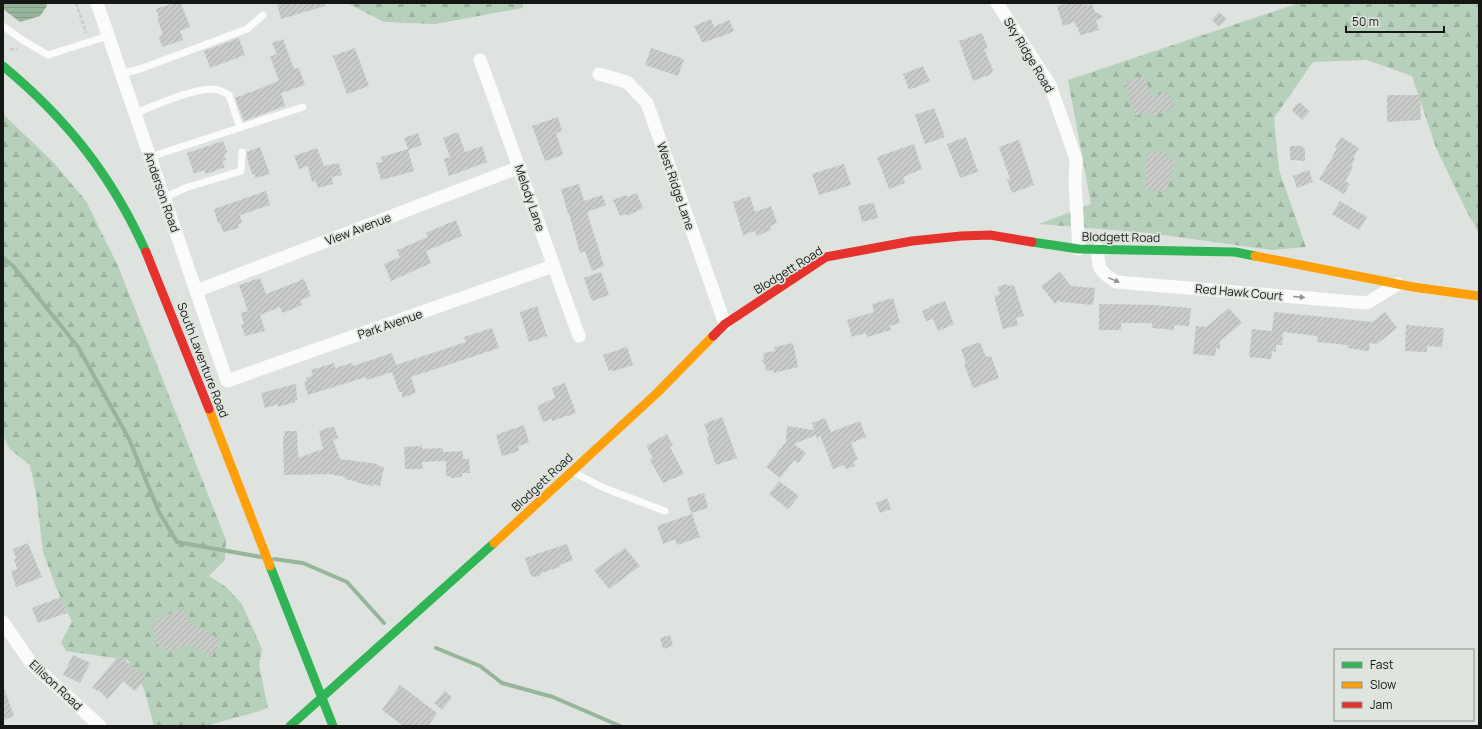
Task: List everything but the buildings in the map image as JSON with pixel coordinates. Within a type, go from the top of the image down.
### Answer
[{"type":"street","name":"Anderson Road","points":[[97,3],[227,381]]},
{"type":"street","name":"Sky Ridge Road","points":[[997,3],[1050,85],[1076,159],[1075,184],[1079,249]]},
{"type":"street","name":"Melody Lane","points":[[480,60],[520,168],[553,266],[580,336]]},
{"type":"street","name":"South Laventure Road","points":[[3,66],[43,101],[77,138],[108,179],[134,223],[154,270],[321,699]]},
{"type":"street","name":"West Ridge Lane","points":[[599,74],[628,82],[647,103],[725,324]]},
{"type":"street","name":"View Avenue","points":[[196,291],[520,168]]},
{"type":"street","name":"Blodgett Road","points":[[290,726],[657,393],[725,324],[826,257],[912,241],[961,236],[990,235],[1079,249],[1235,252],[1398,284],[1479,296]]},
{"type":"street","name":"Red Hawk Court","points":[[1098,249],[1097,262],[1103,274],[1116,282],[1367,303],[1398,284]]},
{"type":"street","name":"Park Avenue","points":[[227,381],[553,266]]},
{"type":"street","name":"Ellison Road","points":[[3,622],[31,663],[100,726]]},
{"type":"street","points":[[321,699],[332,726]]},
{"type":"lane","points":[[121,74],[140,69],[247,29],[263,15]]},
{"type":"lane","points":[[3,26],[48,55],[108,36]]},
{"type":"lane","points":[[135,113],[192,93],[213,89],[229,95],[240,128]]},
{"type":"lane","points":[[150,157],[303,107]]},
{"type":"lane","points":[[164,198],[185,188],[241,171],[242,152]]},
{"type":"lane","points":[[571,472],[604,488],[665,510]]},
{"type":"path","points":[[76,3],[89,42]]},
{"type":"green space","points":[[347,3],[523,3],[523,8],[435,24],[384,22]]},
{"type":"green space","points":[[1299,3],[1479,3],[1479,233],[1465,208],[1436,148],[1412,76],[1367,60],[1313,62],[1274,118],[1279,170],[1306,247],[1272,250],[1148,233],[1039,224],[1091,204],[1068,80]]},
{"type":"green space","points":[[3,114],[54,163],[86,201],[118,266],[226,540],[225,560],[209,576],[226,587],[242,604],[262,649],[259,665],[268,708],[212,724],[212,726],[154,726],[144,689],[128,660],[66,651],[61,642],[72,622],[56,587],[43,552],[36,494],[30,465],[10,449],[3,436]]},
{"type":"shaded area","points":[[3,3],[46,3],[47,6],[40,16],[20,22],[3,9]]},
{"type":"waterway","points":[[3,258],[13,266],[78,347],[129,439],[159,512],[177,542],[261,557]]},
{"type":"waterway","points":[[274,559],[303,563],[347,582],[384,623]]},
{"type":"waterway","points":[[436,648],[480,666],[502,683],[553,697],[620,726]]},
{"type":"traffic: fast","points":[[3,66],[48,107],[86,150],[118,198],[133,224],[146,252]]},
{"type":"traffic: fast","points":[[1032,242],[1079,249],[1235,252],[1255,256]]},
{"type":"traffic: fast","points":[[290,726],[494,543]]},
{"type":"traffic: fast","points":[[270,566],[333,726]]},
{"type":"traffic: slow","points":[[1255,256],[1413,287],[1479,296]]},
{"type":"traffic: slow","points":[[494,543],[657,393],[713,336]]},
{"type":"traffic: slow","points":[[209,409],[270,566]]},
{"type":"traffic: jam","points":[[713,336],[725,324],[826,257],[912,241],[961,236],[990,235],[1032,242]]},
{"type":"traffic: jam","points":[[146,252],[209,409]]}]
